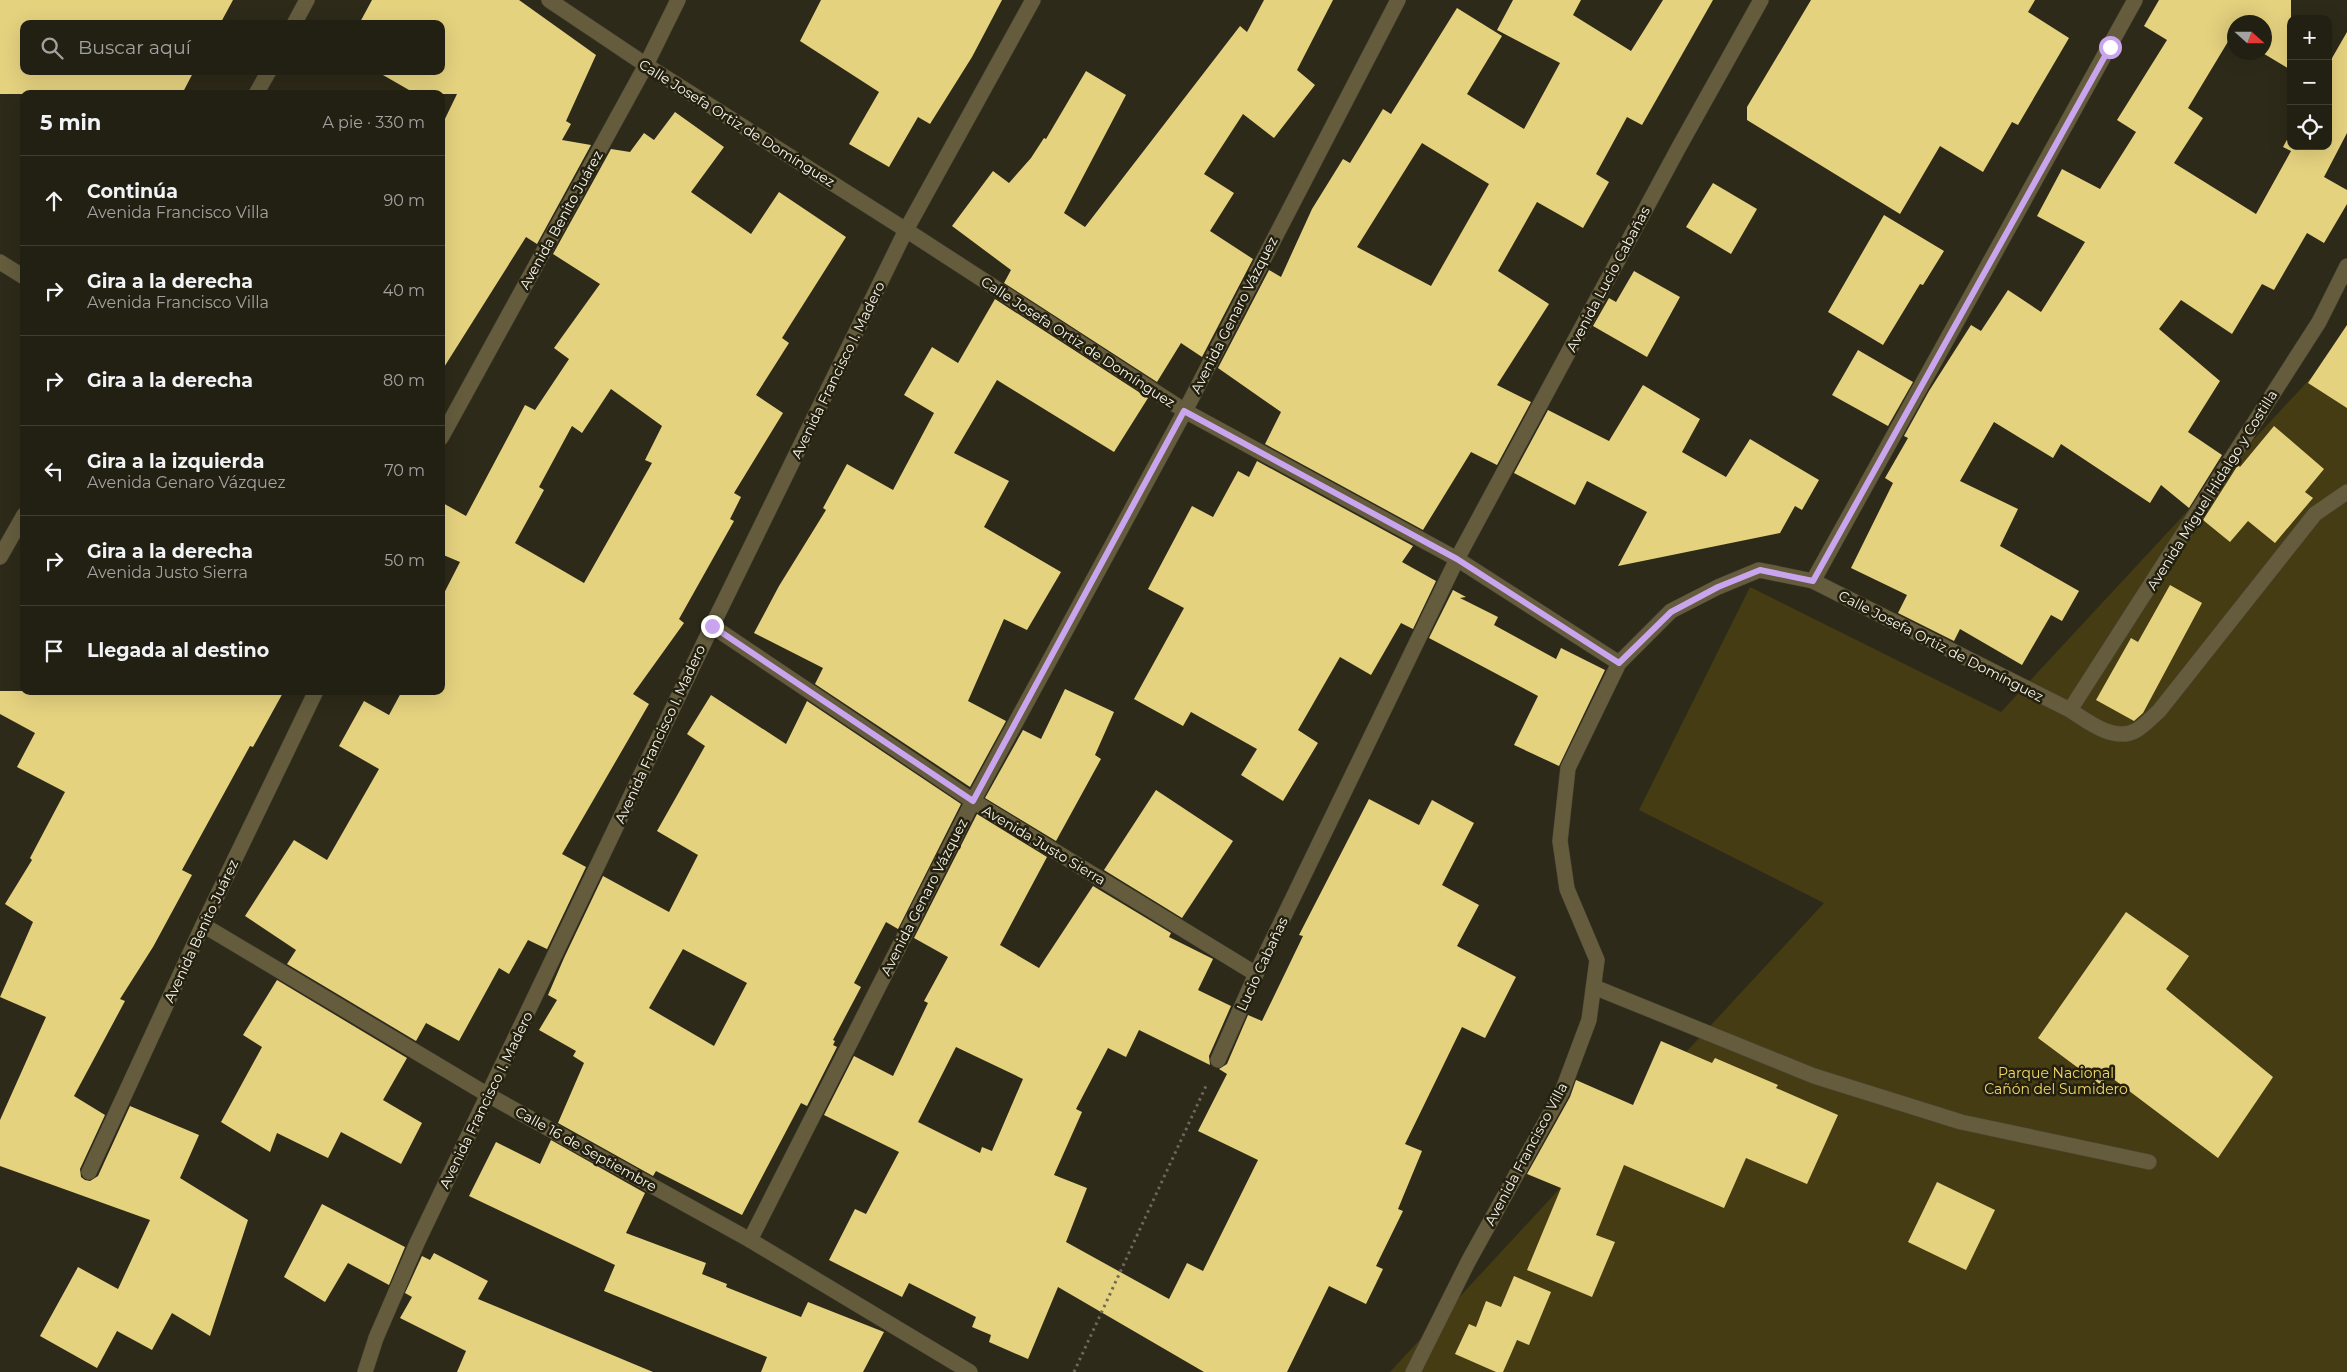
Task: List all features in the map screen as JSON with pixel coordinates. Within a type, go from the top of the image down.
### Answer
[{"type":"street","points":[[296,20],[307,0]]},
{"type":"street","name":"Calle Josefa Ortiz de Domínguez","points":[[549,0],[646,65],[906,230],[1184,411],[1457,559],[1619,663]]},
{"type":"street","name":"Avenida Benito Juárez","points":[[445,431],[646,65],[678,0]]},
{"type":"street","name":"Avenida Francisco I. Madero","points":[[365,1372],[376,1338],[417,1243],[712,626],[906,230],[1033,0]]},
{"type":"street","name":"Avenida Genaro Vázquez","points":[[750,1240],[973,801],[1184,411],[1398,0]]},
{"type":"street","name":"Avenida Lucio Cabañas","points":[[1457,559],[1679,147],[1761,0]]},
{"type":"street","points":[[1813,581],[2135,0]]},
{"type":"street","points":[[258,90],[267,75]]},
{"type":"street","points":[[0,262],[20,274]]},
{"type":"street","name":"Avenida Miguel Hidalgo y Costilla","points":[[2070,710],[2319,322],[2347,266]]},
{"type":"street","name":"Calle Josefa Ortiz de Domínguez","points":[[1813,581],[2070,710],[2099,728],[2114,733],[2134,732],[2159,711],[2315,514],[2347,492]]},
{"type":"street","points":[[0,557],[20,522]]},
{"type":"street","name":"Lucio Cabañas","points":[[1218,1060],[1256,974],[1457,559]]},
{"type":"street","name":"Avenida Francisco Villa","points":[[1412,1372],[1468,1262],[1562,1092],[1589,1020],[1597,960],[1567,889],[1560,840],[1568,768],[1619,663],[1671,612],[1718,587],[1760,570],[1813,581]]},
{"type":"street","name":"Avenida Justo Sierra","points":[[712,626],[973,801],[1256,974]]},
{"type":"street","name":"Avenida Benito Juárez","points":[[89,1172],[203,925],[314,695]]},
{"type":"street","name":"Calle 16 de Septiembre","points":[[203,925],[488,1095],[750,1240],[970,1372]]},
{"type":"street","points":[[1594,987],[1814,1076],[1961,1122],[2149,1162]]},
{"type":"path","points":[[1074,1372],[1218,1060]]},
{"type":"green space","name":"Parque Nacional Cañón del Sumidero","points":[[2347,339],[2347,1372],[1390,1372],[1824,903],[1639,810],[1750,587],[2001,712]]},
{"type":"building","points":[[0,0],[233,0],[222,20],[20,20],[20,75],[192,75],[184,90],[20,90],[20,94],[0,94]]},
{"type":"building","points":[[372,0],[519,0],[596,55],[566,121],[571,124],[562,140],[591,145],[537,244],[526,237],[445,366],[445,119],[457,94],[445,94],[445,90],[409,90],[383,75],[445,75],[445,20],[361,20]]},
{"type":"building","points":[[821,0],[1002,0],[972,57],[930,124],[918,117],[889,167],[849,144],[879,92],[800,41]]},
{"type":"building","points":[[1264,0],[1333,0],[1297,70],[1315,85],[1274,138],[1243,114],[1204,174],[1234,193],[1210,231],[1253,259],[1202,357],[1181,343],[1157,382],[1004,283],[1011,270],[952,226],[993,171],[1009,183],[1031,158],[1044,138],[1046,139],[1086,71],[1126,95],[1064,213],[1085,227],[1240,26],[1247,32]]},
{"type":"building","points":[[1513,0],[1581,0],[1573,15],[1631,51],[1663,0],[1713,0],[1642,125],[1627,117],[1596,174],[1609,182],[1583,228],[1537,202],[1498,271],[1549,304],[1497,385],[1531,402],[1497,465],[1471,452],[1423,530],[1265,444],[1281,412],[1218,368],[1269,270],[1281,277],[1312,209],[1343,159],[1350,163],[1383,109],[1391,114],[1457,8],[1502,36],[1467,94],[1524,129],[1560,63],[1497,30]],"holes":[[[1422,143],[1489,184],[1431,286],[1357,247]]]},
{"type":"building","points":[[1811,0],[2035,0],[2028,12],[2069,38],[2018,125],[2012,122],[1983,172],[1940,146],[1900,214],[1747,120],[1747,107]]},
{"type":"building","points":[[2159,0],[2291,0],[2291,15],[2287,15],[2287,68],[2272,59],[2272,15],[2227,15],[2227,43],[2188,108],[2203,118],[2174,163],[2256,214],[2291,151],[2289,150],[2332,150],[2332,58],[2347,32],[2347,133],[2324,177],[2347,190],[2347,204],[2324,243],[2307,233],[2274,290],[2262,284],[2232,334],[2181,300],[2159,329],[2220,381],[2188,432],[2222,455],[2189,508],[2161,485],[2150,503],[2061,444],[2053,458],[1994,422],[1960,481],[2018,509],[2000,546],[2079,591],[2062,621],[2051,615],[2022,665],[1960,629],[1954,641],[1898,613],[1907,595],[1851,568],[1893,483],[1885,478],[1908,438],[1904,436],[1929,391],[1971,325],[1981,331],[2008,290],[2041,312],[2085,242],[2037,216],[2062,169],[2100,189],[2136,132],[2117,120],[2167,40],[2144,26]]},
{"type":"building","points":[[675,112],[724,147],[691,192],[751,234],[779,192],[846,237],[782,338],[789,343],[756,395],[783,413],[734,493],[741,497],[730,519],[734,521],[679,619],[684,623],[633,694],[649,704],[562,854],[586,867],[547,949],[528,940],[509,974],[499,968],[459,1041],[426,1023],[416,1041],[287,964],[296,950],[245,916],[294,840],[327,860],[379,769],[339,746],[364,701],[389,715],[400,695],[445,695],[445,591],[460,562],[445,556],[445,504],[466,516],[525,405],[535,410],[569,359],[554,348],[600,284],[553,254],[611,149],[630,152],[644,133],[654,140]],"holes":[[[611,389],[662,426],[645,460],[652,463],[584,583],[515,543],[544,490],[539,487],[572,426],[582,433]]]},
{"type":"building","points":[[2287,140],[2287,149],[2283,147]]},
{"type":"building","points":[[1713,183],[1757,209],[1731,254],[1686,227]]},
{"type":"building","points":[[1884,215],[1944,251],[1923,285],[1920,284],[1883,345],[1828,312]]},
{"type":"building","points":[[1634,271],[1680,297],[1647,357],[1593,326],[1609,298],[1616,302]]},
{"type":"building","points":[[995,299],[1148,398],[1114,452],[997,380],[954,453],[1009,481],[984,527],[1061,572],[1027,630],[1004,619],[968,701],[1006,721],[970,787],[815,684],[823,668],[754,633],[779,586],[826,510],[823,508],[847,464],[893,490],[934,413],[904,395],[932,347],[958,363]]},
{"type":"building","points":[[2347,325],[2347,408],[2308,383]]},
{"type":"building","points":[[1858,350],[1913,382],[1888,426],[1832,395]]},
{"type":"building","points":[[1643,385],[1700,419],[1682,452],[1726,477],[1750,439],[1819,480],[1802,510],[1795,506],[1780,533],[1618,566],[1647,512],[1587,481],[1575,505],[1514,473],[1548,410],[1609,441]]},
{"type":"building","points":[[2274,426],[2324,469],[2305,492],[2313,498],[2275,543],[2248,521],[2230,542],[2203,520],[2238,465],[2240,467]]},
{"type":"building","points":[[1257,461],[1413,546],[1402,562],[1436,581],[1413,629],[1401,623],[1371,675],[1340,657],[1298,730],[1318,743],[1283,801],[1241,775],[1257,749],[1191,712],[1183,726],[1134,699],[1184,608],[1148,589],[1192,506],[1213,517],[1238,471],[1249,477]]},
{"type":"building","points":[[2170,585],[2202,603],[2143,713],[2134,721],[2096,700],[2131,638],[2138,642]]},
{"type":"building","points":[[1453,590],[1466,597],[1460,598],[1498,617],[1494,625],[1556,659],[1561,648],[1605,670],[1559,766],[1514,745],[1538,696],[1429,638]]},
{"type":"building","points":[[1065,689],[1114,712],[1095,755],[1101,759],[1056,841],[985,798],[1023,730],[1041,739]]},
{"type":"building","points":[[0,691],[20,691],[20,695],[282,695],[253,747],[250,746],[182,870],[192,875],[153,947],[120,999],[125,1001],[74,1096],[105,1115],[80,1169],[81,1177],[85,1180],[90,1181],[98,1176],[130,1106],[199,1135],[180,1178],[248,1220],[210,1336],[172,1313],[152,1350],[117,1331],[97,1368],[40,1336],[78,1267],[118,1289],[150,1220],[0,1166],[0,1120],[46,1017],[0,997],[33,922],[5,904],[32,860],[30,858],[65,792],[17,767],[35,733],[0,714]]},
{"type":"building","points":[[711,695],[786,744],[807,701],[961,804],[898,929],[886,922],[854,983],[861,987],[833,1040],[835,1041],[833,1045],[837,1047],[807,1106],[801,1103],[742,1215],[656,1171],[653,1176],[558,1123],[584,1063],[573,1056],[576,1051],[539,1030],[557,1000],[548,995],[603,876],[669,912],[698,855],[657,831],[705,746],[687,734]],"holes":[[[683,949],[747,983],[714,1046],[649,1008]]]},
{"type":"building","points":[[1156,790],[1233,841],[1182,918],[1104,870]]},
{"type":"building","points":[[1369,799],[1419,825],[1432,800],[1474,823],[1442,885],[1479,905],[1457,946],[1516,977],[1485,1038],[1462,1027],[1405,1144],[1422,1151],[1398,1209],[1403,1211],[1376,1266],[1383,1269],[1366,1304],[1329,1286],[1287,1372],[1204,1372],[1058,1287],[1028,1359],[989,1342],[991,1335],[972,1327],[976,1317],[909,1283],[902,1297],[829,1260],[855,1209],[866,1214],[899,1152],[824,1115],[854,1056],[893,1076],[928,1003],[924,1001],[948,957],[914,938],[977,814],[1047,857],[1000,945],[1039,968],[1093,886],[1171,933],[1169,937],[1213,959],[1198,990],[1231,1006],[1209,1056],[1210,1065],[1139,1030],[1126,1057],[1108,1048],[1076,1109],[1082,1112],[1054,1175],[1087,1188],[1066,1242],[1169,1299],[1187,1263],[1203,1271],[1258,1160],[1198,1131],[1227,1074],[1219,1069],[1227,1064],[1248,1015],[1262,1021],[1303,936],[1299,935]],"holes":[[[956,1047],[1023,1079],[992,1151],[982,1147],[980,1153],[918,1122]]]},
{"type":"building","points":[[2126,912],[2189,956],[2166,989],[2273,1077],[2218,1158],[2108,1075],[2101,1085],[2038,1038]]},
{"type":"building","points":[[277,980],[407,1058],[383,1100],[422,1123],[401,1164],[341,1132],[328,1158],[277,1133],[270,1152],[221,1122],[262,1047],[243,1035]]},
{"type":"building","points":[[1661,1041],[1712,1063],[1715,1058],[1778,1085],[1776,1088],[1838,1115],[1807,1184],[1746,1158],[1724,1208],[1624,1165],[1596,1235],[1615,1242],[1592,1297],[1527,1270],[1561,1188],[1527,1174],[1570,1097],[1576,1080],[1633,1105]]},
{"type":"building","points":[[551,1140],[645,1193],[626,1233],[706,1263],[702,1274],[727,1284],[726,1287],[801,1317],[808,1302],[884,1332],[863,1372],[761,1372],[767,1357],[604,1291],[615,1265],[469,1196],[496,1142],[540,1164]]},
{"type":"building","points":[[1937,1182],[1995,1210],[1966,1270],[1908,1242]]},
{"type":"building","points":[[322,1204],[405,1247],[389,1285],[348,1263],[325,1302],[284,1277]]},
{"type":"building","points":[[434,1253],[488,1281],[478,1299],[653,1372],[457,1372],[466,1351],[400,1318],[412,1297],[405,1293],[422,1256],[430,1260]]},
{"type":"building","points":[[1514,1276],[1551,1292],[1529,1345],[1517,1340],[1503,1372],[1496,1372],[1455,1354],[1469,1324],[1476,1327],[1486,1301],[1501,1307]]},
{"type":"route","points":[[712,626],[973,801],[1184,411],[1457,559],[1619,663],[1671,612],[1718,587],[1760,570],[1813,581],[2110,47]]}]
